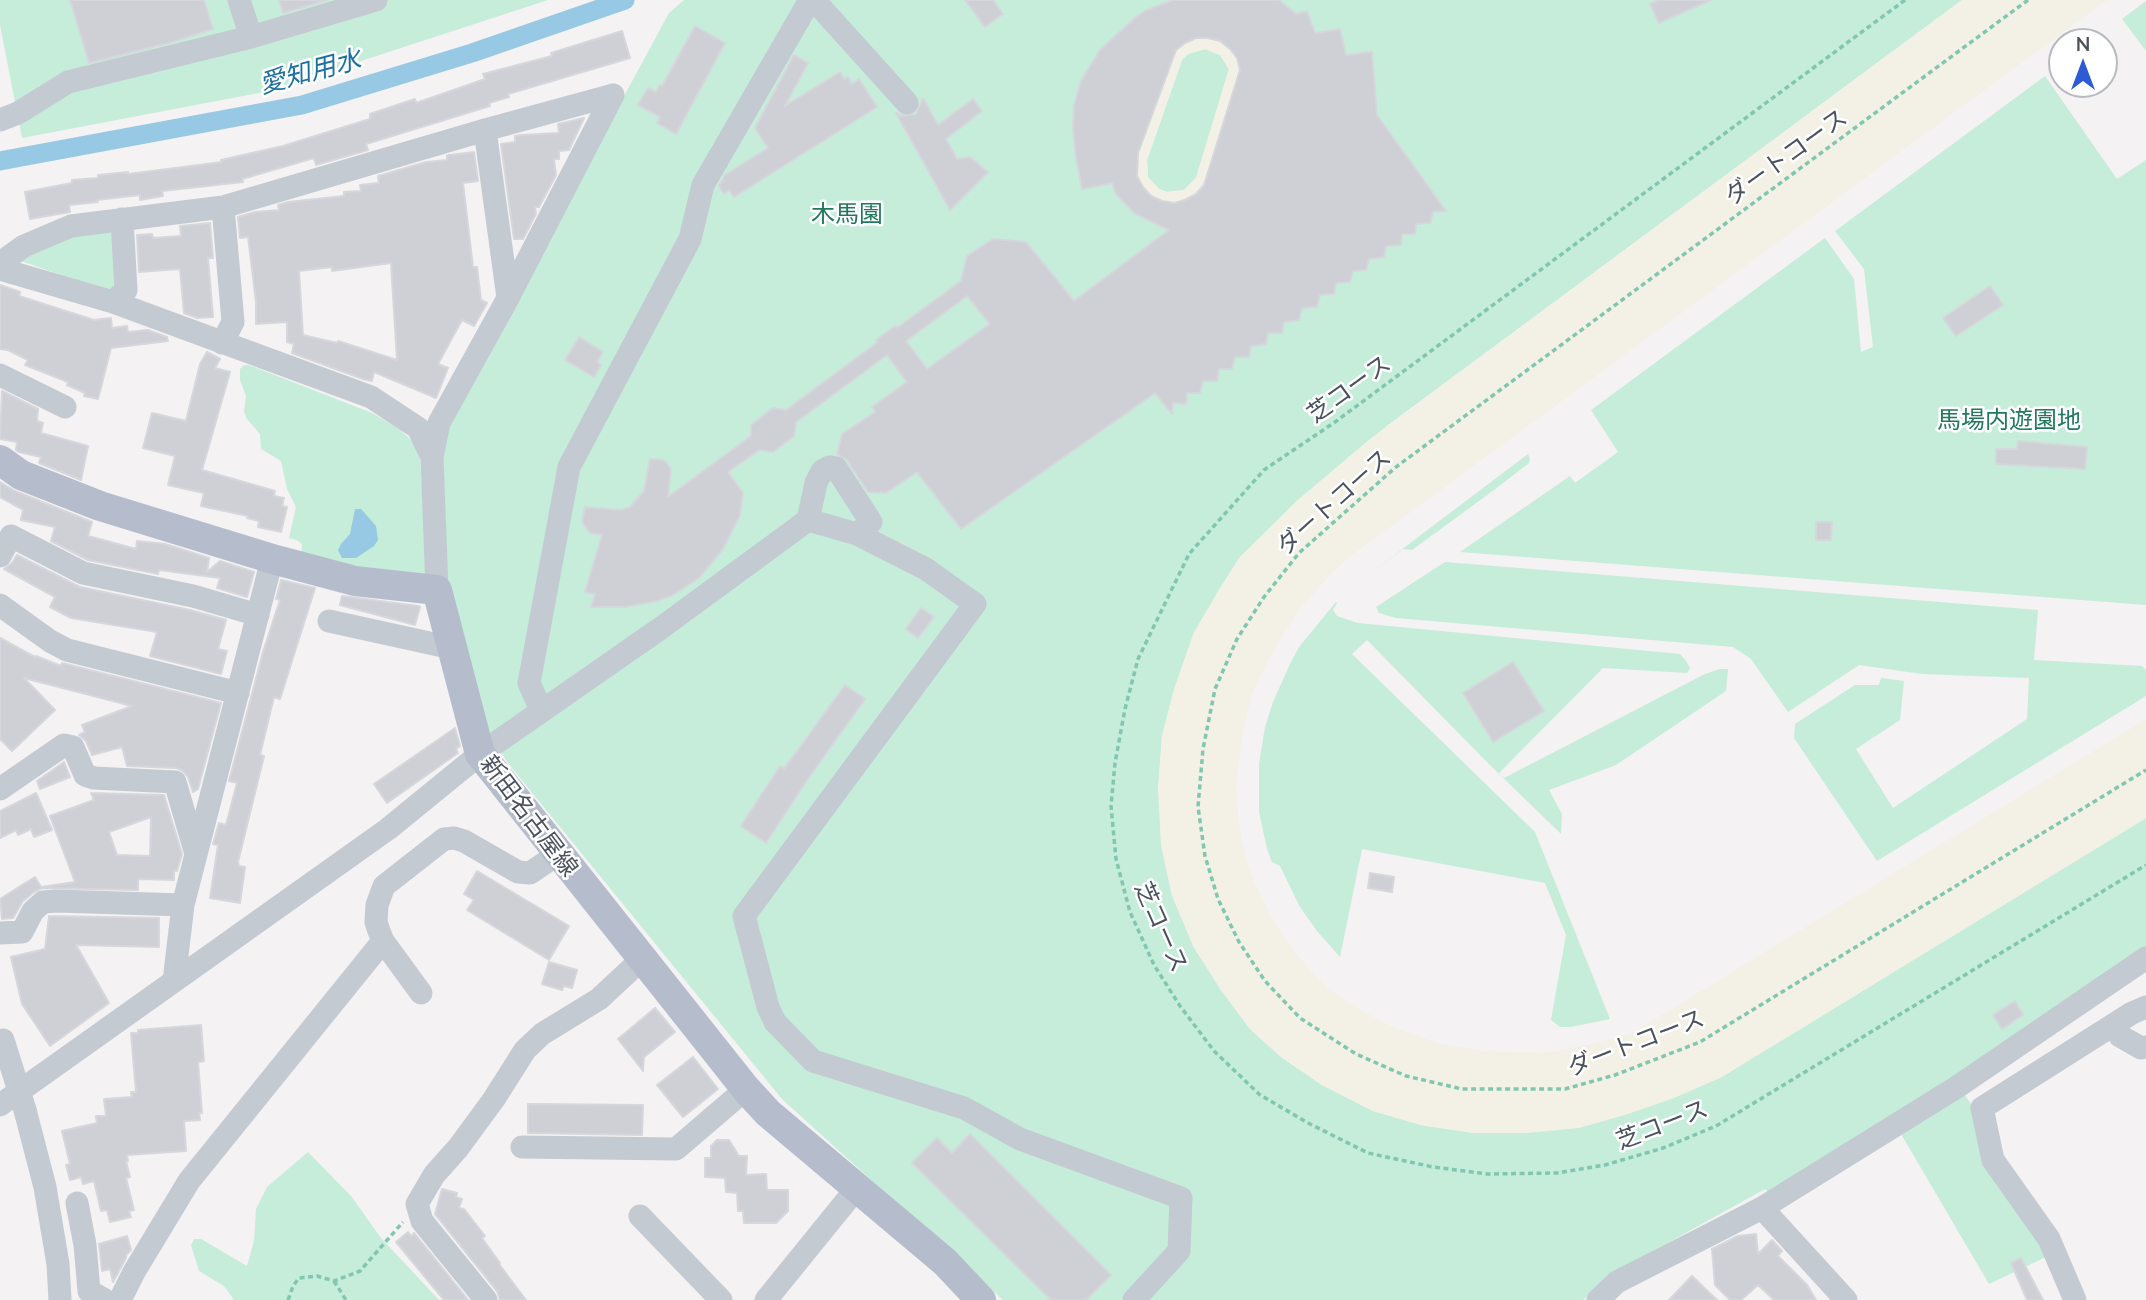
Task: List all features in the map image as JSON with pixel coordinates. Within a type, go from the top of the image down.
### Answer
[{"type":"main road","points":[[0,460],[21,475],[100,506],[276,560],[355,581],[437,590]]},
{"type":"main road","name":"新田名古屋線","points":[[437,590],[480,754],[746,1089],[768,1113],[945,1262],[981,1300]]},
{"type":"street","points":[[239,0],[251,37]]},
{"type":"street","points":[[9,117],[68,82],[251,37],[376,0]]},
{"type":"street","points":[[541,710],[529,683],[569,467],[691,239],[703,185],[812,0],[907,103]]},
{"type":"street","points":[[0,263],[23,246],[71,226],[223,207],[613,95],[508,298],[439,423],[432,457],[437,590]]},
{"type":"street","points":[[485,130],[508,298]]},
{"type":"street","points":[[222,343],[233,322],[223,207]]},
{"type":"street","points":[[113,302],[126,290],[122,219]]},
{"type":"street","points":[[0,269],[113,302],[370,397],[418,428],[432,457]]},
{"type":"street","points":[[0,376],[65,407]]},
{"type":"street","points":[[0,1105],[388,830],[480,754],[661,628],[808,520],[816,483],[822,471],[829,467],[836,468],[871,522],[857,534]]},
{"type":"street","points":[[808,520],[857,534],[926,569],[975,604],[744,916],[768,1007],[775,1022],[813,1061],[964,1108],[1020,1139],[1181,1198],[1179,1251],[1134,1300]]},
{"type":"street","points":[[0,556],[11,536],[83,573],[193,596],[258,615]]},
{"type":"street","points":[[174,981],[183,905],[269,571],[276,560]]},
{"type":"street","points":[[0,605],[67,650],[238,694]]},
{"type":"street","points":[[330,621],[452,648]]},
{"type":"street","points":[[0,789],[64,745],[73,747],[85,775],[94,778],[175,782],[196,854]]},
{"type":"street","points":[[421,993],[383,941],[376,922],[376,905],[384,886],[444,839],[464,841],[518,872],[530,873],[558,854]]},
{"type":"street","points":[[0,933],[22,932],[33,911],[43,902],[183,905]]},
{"type":"street","points":[[120,1300],[189,1181],[383,941]]},
{"type":"street","points":[[1601,1299],[1617,1282],[1762,1208],[1957,1087],[2146,958]]},
{"type":"street","points":[[486,1300],[422,1222],[417,1204],[435,1175],[494,1099],[525,1050],[542,1034],[599,999],[642,959]]},
{"type":"street","points":[[2075,1300],[2049,1239],[1993,1160],[1982,1108],[2146,1007]]},
{"type":"street","points":[[2115,1024],[2120,1036],[2141,1048],[2146,1047]]},
{"type":"street","points":[[1,1035],[25,1110],[45,1187],[58,1264],[60,1300]]},
{"type":"street","points":[[522,1147],[676,1149],[746,1089]]},
{"type":"street","points":[[766,1300],[856,1189]]},
{"type":"street","points":[[77,1203],[85,1245],[89,1291],[105,1300]]},
{"type":"street","points":[[1762,1208],[1846,1300]]},
{"type":"street","points":[[640,1216],[721,1300]]},
{"type":"path","name":"芝コース","points":[[1905,0],[1335,422],[1264,470],[1189,554],[1138,659],[1115,763],[1111,806],[1115,846],[1130,912],[1154,965],[1180,1006],[1214,1051],[1260,1095],[1368,1153],[1433,1167],[1489,1174],[1557,1173],[1605,1164],[1663,1148],[1716,1126],[2146,865]]},
{"type":"path","name":"ダートコース","points":[[2028,0],[1396,467],[1299,553],[1264,597],[1237,639],[1215,689],[1203,749],[1198,807],[1205,856],[1218,899],[1239,942],[1265,981],[1300,1018],[1345,1047],[1406,1076],[1462,1089],[1565,1089],[1615,1075],[1700,1042],[2146,770]]},
{"type":"path","points":[[288,1300],[299,1278],[317,1276],[334,1280],[360,1271],[417,1204]]},
{"type":"path","points":[[334,1280],[346,1300]]},
{"type":"green space","points":[[0,0],[548,0],[269,91],[22,138],[0,25]]},
{"type":"green space","name":"木馬園","points":[[684,0],[1173,0],[1136,17],[1100,50],[1081,81],[1074,105],[1073,128],[1083,188],[1112,183],[1116,194],[1134,213],[1177,224],[1080,298],[1171,414],[1173,403],[1186,404],[1187,393],[1200,393],[1203,381],[1216,381],[1219,369],[1232,369],[1235,357],[1249,357],[1251,346],[1266,344],[1268,333],[1282,333],[1284,322],[1299,320],[1302,308],[1317,307],[1320,295],[1334,294],[1336,283],[1350,282],[1353,271],[1366,270],[1369,259],[1384,257],[1386,246],[1400,245],[1402,234],[1415,234],[1416,224],[1430,223],[1433,212],[1445,211],[1377,115],[1372,52],[1346,55],[1339,29],[1315,33],[1279,0],[1962,0],[1388,425],[1299,499],[1240,557],[1217,593],[1175,686],[1162,736],[1158,790],[1193,946],[1250,1029],[1281,1057],[1322,1085],[1373,1111],[1421,1125],[1474,1133],[1527,1133],[1720,1078],[2146,818],[2146,970],[1964,1094],[1974,1108],[2048,1256],[1989,1284],[1901,1134],[1781,1204],[1765,1189],[1617,1271],[1583,1300],[1003,1300],[782,1099],[507,762],[480,715],[445,579],[445,427],[669,13]]},
{"type":"green space","points":[[2146,1],[2146,51],[2122,19]]},
{"type":"green space","points":[[1205,49],[1220,55],[1229,69],[1196,178],[1184,190],[1167,192],[1159,189],[1148,177],[1147,160],[1182,60],[1188,54]]},
{"type":"green space","name":"馬場内遊園地","points":[[2045,76],[2048,80],[2048,98],[2060,98],[2117,179],[2146,160],[2146,605],[1460,552],[1570,476],[1575,483],[1618,452],[1591,410],[1825,238],[1854,279],[1861,352],[1873,347],[1864,269],[1835,231]]},
{"type":"green space","points":[[115,229],[119,287],[113,293],[18,260],[73,235]]},
{"type":"green space","points":[[244,365],[372,413],[398,428],[412,441],[420,454],[427,574],[301,560],[302,544],[289,538],[296,507],[287,489],[281,461],[261,449],[260,434],[244,412],[246,396],[240,380],[240,369]]},
{"type":"green space","points":[[1528,454],[1529,463],[1494,490],[1412,550],[1403,549],[1368,575]]},
{"type":"green space","points":[[1445,562],[2038,610],[2034,660],[2142,666],[2146,670],[2146,696],[1877,861],[1794,738],[1795,724],[1855,685],[1879,685],[1881,678],[1904,681],[1900,720],[1856,749],[1893,808],[2027,719],[2029,678],[1922,674],[1859,665],[1788,712],[1751,659],[1733,647],[1396,618],[1379,613],[1376,607]]},
{"type":"green space","points":[[1336,602],[1333,610],[1337,616],[1358,623],[1680,654],[1686,661],[1690,668],[1687,673],[1603,668],[1499,773],[1504,778],[1703,675],[1719,669],[1728,669],[1726,691],[1616,765],[1549,790],[1562,814],[1561,834],[1488,763],[1367,640],[1352,654],[1535,832],[1610,1019],[1571,1027],[1560,1027],[1551,1020],[1566,935],[1545,883],[1362,849],[1340,957],[1300,907],[1280,866],[1272,862],[1267,849],[1259,812],[1259,764],[1265,727],[1290,664],[1299,647]]},
{"type":"green space","points":[[308,1152],[351,1196],[381,1238],[439,1300],[234,1300],[224,1286],[199,1271],[191,1245],[194,1239],[201,1239],[247,1266],[254,1241],[256,1209],[267,1187]]},
{"type":"sand","points":[[1962,0],[2107,0],[2069,28],[2048,28],[2048,43],[1349,557],[1299,610],[1272,653],[1252,693],[1241,743],[1236,790],[1241,839],[1254,882],[1274,922],[1298,956],[1327,988],[1360,1010],[1397,1029],[1441,1044],[1489,1051],[1541,1053],[1592,1044],[1634,1032],[2146,719],[2146,818],[1720,1078],[1674,1098],[1579,1128],[1527,1133],[1474,1133],[1421,1125],[1373,1111],[1322,1085],[1281,1057],[1250,1029],[1221,990],[1193,946],[1172,896],[1161,846],[1158,790],[1162,736],[1175,686],[1194,632],[1217,593],[1240,557],[1299,499],[1370,439]]},
{"type":"sand","points":[[1196,38],[1220,41],[1237,58],[1240,70],[1204,185],[1196,194],[1174,203],[1151,196],[1143,187],[1137,176],[1138,153],[1176,50]],"holes":[[[1205,49],[1220,55],[1229,69],[1196,178],[1184,190],[1167,192],[1159,189],[1148,177],[1147,160],[1182,60],[1188,54]]]},
{"type":"water","points":[[355,509],[361,509],[376,526],[378,540],[374,546],[356,558],[342,558],[338,550],[350,534]]},
{"type":"building","points":[[70,0],[204,0],[213,29],[89,63]]},
{"type":"building","points":[[279,0],[327,0],[283,13]]},
{"type":"building","points":[[965,0],[993,0],[1003,14],[985,27]]},
{"type":"building","points":[[1173,0],[1279,0],[1296,14],[1307,11],[1315,33],[1340,29],[1346,55],[1372,52],[1377,115],[1446,211],[1433,212],[1430,223],[1416,224],[1415,234],[1402,234],[1401,245],[1386,246],[1384,257],[1369,259],[1366,270],[1353,271],[1350,282],[1336,283],[1334,294],[1320,295],[1317,307],[1302,308],[1299,320],[1284,322],[1282,333],[1268,333],[1266,344],[1251,346],[1249,357],[1235,357],[1232,369],[1219,369],[1217,381],[1203,381],[1200,393],[1187,393],[1186,404],[1173,403],[1172,414],[1155,393],[961,529],[917,472],[886,493],[868,492],[847,460],[837,454],[842,434],[875,412],[872,407],[907,382],[887,355],[796,422],[794,436],[773,452],[759,450],[728,472],[743,493],[740,515],[723,549],[699,578],[673,595],[657,601],[625,607],[591,607],[595,594],[585,592],[602,535],[590,533],[582,522],[585,507],[621,510],[630,507],[644,491],[650,459],[664,460],[671,469],[668,497],[751,436],[751,425],[773,408],[786,410],[878,342],[876,340],[895,326],[897,328],[961,281],[967,256],[993,239],[1026,242],[1074,301],[1169,230],[1134,213],[1116,194],[1112,183],[1082,189],[1073,128],[1074,105],[1081,81],[1100,50],[1147,10]],"holes":[[[1196,38],[1220,41],[1237,58],[1240,70],[1204,185],[1196,194],[1185,200],[1174,203],[1162,201],[1151,196],[1137,176],[1138,153],[1176,50]],[[967,296],[990,324],[927,369],[906,341]]]},
{"type":"building","points":[[1659,0],[1711,0],[1659,23],[1650,4]]},
{"type":"building","points":[[695,26],[725,43],[676,134],[657,123],[660,117],[638,105],[648,88],[656,92],[660,85],[662,86]]},
{"type":"building","points":[[622,31],[630,58],[508,94],[509,97],[489,103],[490,106],[366,144],[368,150],[316,165],[314,158],[242,179],[243,182],[162,191],[163,196],[140,200],[140,195],[97,200],[98,202],[69,205],[70,212],[30,219],[25,192],[72,183],[72,180],[98,178],[98,175],[128,174],[222,162],[221,160],[283,146],[370,119],[370,114],[415,99],[416,103],[485,79],[483,74],[552,56],[551,53]]},
{"type":"building","points":[[794,55],[808,63],[785,106],[840,72],[844,79],[848,77],[852,84],[859,79],[877,107],[734,197],[729,190],[724,194],[719,186],[725,175],[768,148],[755,128]]},
{"type":"building","points":[[923,98],[938,125],[973,99],[982,111],[946,139],[957,159],[970,157],[988,172],[950,210],[896,113],[903,116],[916,114]]},
{"type":"building","points":[[584,118],[569,150],[559,151],[559,159],[554,159],[556,175],[539,207],[535,207],[536,214],[523,239],[514,239],[501,144],[515,142],[515,136],[559,133],[558,124]]},
{"type":"building","points":[[474,152],[478,181],[463,183],[473,267],[477,267],[481,300],[487,303],[474,326],[462,320],[438,364],[448,368],[436,398],[374,372],[372,381],[363,379],[292,353],[294,344],[287,342],[287,322],[256,324],[248,237],[240,238],[238,217],[279,210],[278,205],[288,202],[344,196],[344,192],[361,191],[360,185],[379,183],[378,176],[426,162],[447,160],[449,155]],"holes":[[[391,263],[397,360],[338,341],[337,343],[303,335],[299,271],[332,267],[332,271]]]},
{"type":"building","points":[[210,223],[213,258],[208,258],[213,317],[197,318],[184,313],[180,269],[139,272],[137,235],[152,234],[153,238],[181,236],[180,226]]},
{"type":"building","points":[[0,285],[20,292],[19,296],[94,320],[111,318],[112,328],[127,326],[128,332],[148,330],[167,337],[168,341],[111,348],[98,399],[84,396],[85,393],[67,385],[68,382],[25,365],[28,360],[0,349]]},
{"type":"building","points":[[1990,286],[2003,305],[1956,336],[1943,318]]},
{"type":"building","points":[[579,337],[603,352],[597,362],[601,365],[594,377],[565,360]]},
{"type":"building","points":[[207,352],[220,359],[215,368],[230,372],[202,470],[275,491],[274,496],[284,498],[282,506],[287,507],[281,532],[258,527],[259,521],[247,518],[248,516],[201,506],[204,493],[168,485],[175,456],[143,448],[152,413],[186,421],[200,364]]},
{"type":"building","points":[[2,391],[38,409],[37,421],[43,423],[41,433],[88,446],[81,480],[39,463],[41,457],[19,452],[16,450],[17,442],[0,439]]},
{"type":"building","points":[[2018,441],[2087,447],[2085,469],[1996,464],[1996,449],[2017,449]]},
{"type":"building","points":[[0,482],[15,491],[92,522],[88,536],[136,549],[137,541],[165,544],[209,558],[207,572],[220,561],[254,572],[247,597],[217,588],[220,578],[159,570],[158,574],[88,560],[51,541],[55,527],[21,520],[23,510],[0,497]]},
{"type":"building","points":[[1816,522],[1832,522],[1831,540],[1816,540]]},
{"type":"building","points":[[17,555],[80,587],[226,620],[218,649],[227,651],[221,674],[150,656],[157,632],[71,618],[50,607],[55,597],[4,569]]},
{"type":"building","points":[[281,580],[315,588],[280,699],[274,697],[260,755],[264,756],[238,862],[239,866],[245,867],[240,903],[210,898],[218,845],[213,844],[219,823],[226,825],[237,783],[229,781],[263,652],[280,600],[276,599]]},
{"type":"building","points":[[342,596],[420,607],[415,625],[340,605]]},
{"type":"building","points":[[921,608],[934,617],[918,638],[906,629]]},
{"type":"building","points":[[0,638],[35,657],[61,666],[62,663],[221,703],[198,789],[193,792],[188,777],[176,768],[127,766],[122,747],[92,755],[86,741],[79,735],[85,732],[82,725],[132,706],[24,678],[55,710],[12,751],[0,739]]},
{"type":"building","points":[[1513,662],[1544,711],[1493,742],[1463,693]]},
{"type":"building","points":[[845,685],[865,699],[766,843],[741,826],[780,766],[784,769]]},
{"type":"building","points":[[455,728],[460,746],[456,749],[458,753],[387,803],[374,784]]},
{"type":"building","points":[[64,762],[70,777],[40,789],[37,781]]},
{"type":"building","points":[[36,793],[52,830],[34,837],[31,829],[18,835],[16,830],[0,838],[0,811]]},
{"type":"building","points":[[91,793],[164,795],[182,854],[177,871],[174,871],[174,880],[138,879],[138,890],[42,888],[23,901],[13,918],[2,919],[0,899],[35,877],[41,887],[75,882],[50,816],[94,800]],"holes":[[[151,817],[150,856],[117,855],[109,832]]]},
{"type":"building","points":[[477,871],[569,926],[549,960],[467,910],[474,900],[464,894]]},
{"type":"building","points":[[1370,873],[1394,877],[1392,892],[1368,888]]},
{"type":"building","points":[[49,916],[159,918],[159,947],[76,945],[109,1003],[50,1046],[22,1004],[11,957],[45,949]]},
{"type":"building","points":[[549,962],[577,970],[572,988],[564,986],[562,990],[542,984]]},
{"type":"building","points":[[2015,1001],[2023,1015],[2002,1029],[1993,1015]]},
{"type":"building","points":[[655,1008],[675,1032],[644,1057],[643,1071],[618,1039]]},
{"type":"building","points":[[201,1025],[204,1061],[198,1062],[202,1113],[199,1113],[200,1120],[184,1121],[186,1151],[127,1155],[130,1177],[126,1178],[134,1210],[129,1211],[131,1217],[110,1222],[107,1210],[101,1211],[94,1181],[83,1184],[81,1177],[70,1180],[66,1165],[70,1164],[62,1131],[97,1123],[96,1116],[106,1116],[104,1099],[132,1097],[131,1092],[136,1092],[131,1033],[138,1033],[138,1030]]},
{"type":"building","points":[[693,1057],[718,1089],[683,1117],[657,1085]]},
{"type":"building","points":[[528,1104],[643,1105],[642,1135],[528,1133]]},
{"type":"building","points":[[970,1134],[1111,1275],[1086,1300],[1051,1300],[912,1163],[937,1138],[952,1153]]},
{"type":"building","points":[[717,1140],[729,1140],[739,1156],[747,1156],[746,1175],[766,1174],[767,1190],[788,1190],[788,1211],[776,1223],[744,1223],[743,1211],[738,1211],[737,1193],[726,1192],[725,1178],[705,1177],[705,1158],[711,1158],[711,1146]]},
{"type":"building","points":[[442,1189],[457,1193],[456,1197],[462,1199],[459,1208],[464,1209],[485,1236],[482,1238],[526,1300],[500,1300],[497,1291],[435,1214]]},
{"type":"building","points":[[408,1232],[411,1236],[414,1233],[468,1300],[444,1300],[396,1242]]},
{"type":"building","points":[[1756,1234],[1758,1254],[1772,1240],[1782,1251],[1778,1256],[1807,1285],[1816,1300],[1774,1300],[1758,1285],[1741,1300],[1730,1300],[1715,1285],[1712,1249],[1738,1236]]},
{"type":"building","points":[[127,1236],[131,1250],[113,1282],[110,1269],[102,1271],[99,1244]]},
{"type":"building","points":[[2021,1258],[2043,1300],[2027,1300],[2011,1263]]},
{"type":"building","points":[[1692,1276],[1717,1300],[1669,1300]]},
{"type":"waterway","name":"愛知用水","points":[[0,161],[302,105],[472,53],[625,0]]}]
